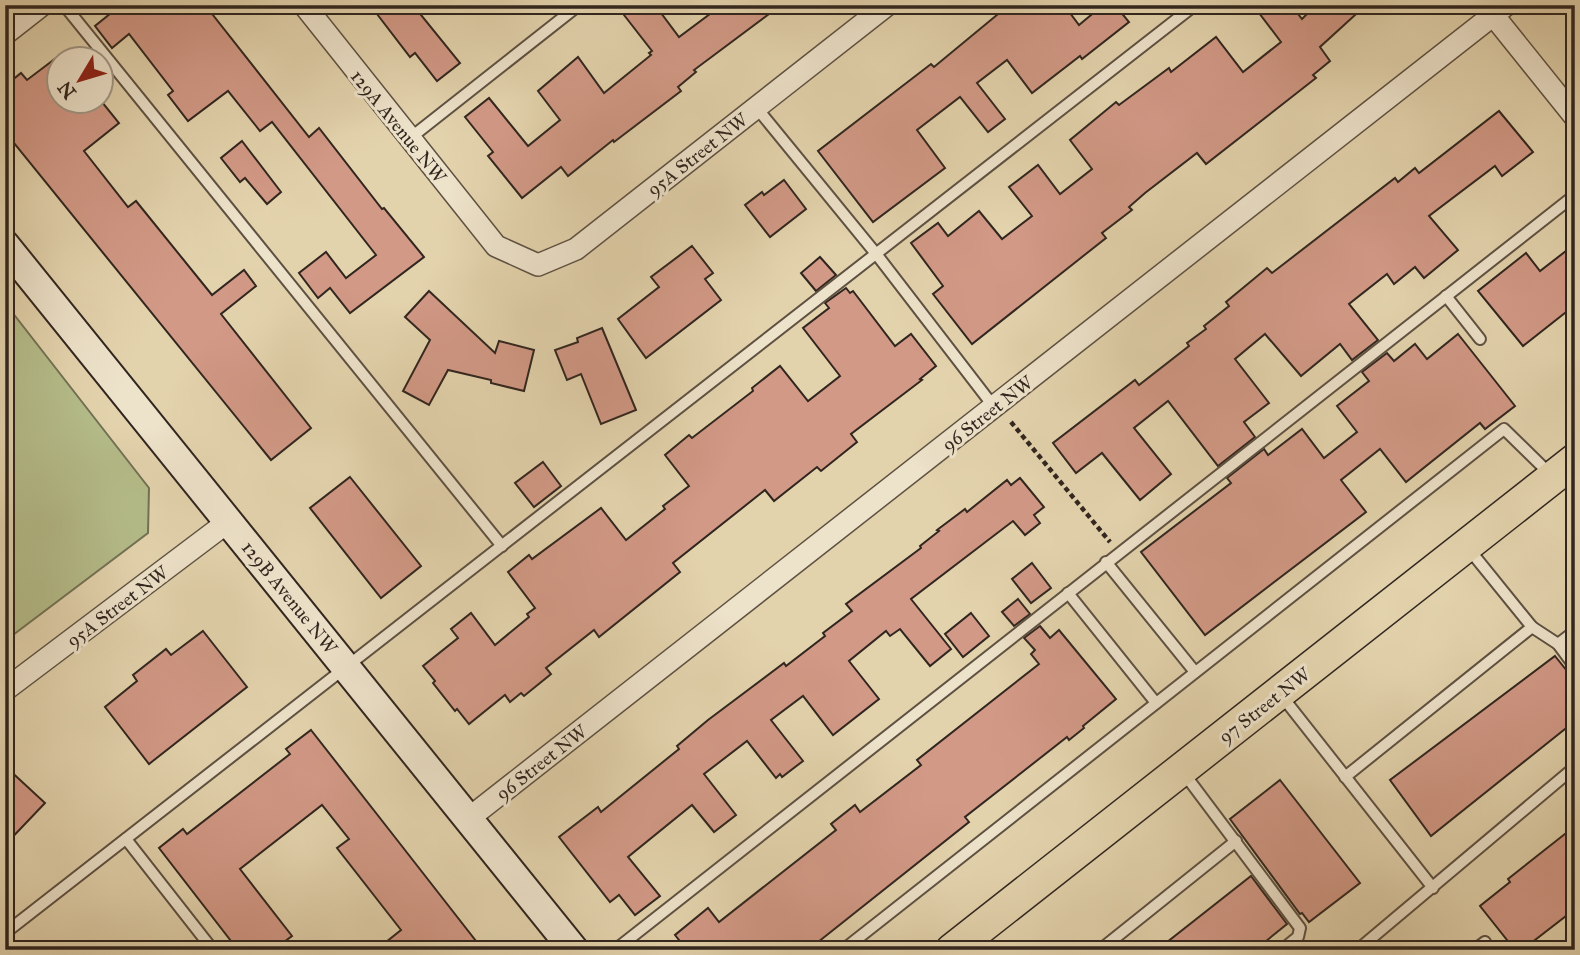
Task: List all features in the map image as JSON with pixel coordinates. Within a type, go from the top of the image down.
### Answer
[{"type":"main road","name":"97 Street NW","points":[[952,950],[1564,469]]},
{"type":"street","points":[[5,34],[42,5]]},
{"type":"street","name":"129A Avenue NW","points":[[304,5],[496,246]]},
{"type":"street","name":"95A Street NW","points":[[496,246],[538,265],[576,249],[887,5]]},
{"type":"street","points":[[1494,9],[1575,117]]},
{"type":"street","name":"96 Street NW","points":[[468,819],[994,407],[1494,9]]},
{"type":"street","name":"129B Avenue NW","points":[[5,244],[574,950]]},
{"type":"street","name":"95A Street NW","points":[[5,690],[229,522]]},
{"type":"lane","points":[[64,5],[502,546]]},
{"type":"lane","points":[[409,139],[579,5]]},
{"type":"lane","points":[[5,933],[1195,5]]},
{"type":"lane","points":[[756,107],[877,255],[994,407]]},
{"type":"lane","points":[[615,950],[1575,195]]},
{"type":"lane","points":[[1446,296],[1480,339]]},
{"type":"lane","points":[[843,950],[1504,429],[1564,469]]},
{"type":"lane","points":[[1466,546],[1532,627],[1558,644],[1575,667]]},
{"type":"lane","points":[[1107,562],[1195,672]]},
{"type":"lane","points":[[1068,593],[1156,703]]},
{"type":"lane","points":[[1345,777],[1532,627]]},
{"type":"lane","points":[[1558,644],[1575,631]]},
{"type":"lane","points":[[1280,693],[1433,888]]},
{"type":"lane","points":[[1361,949],[1575,767]]},
{"type":"lane","points":[[1181,770],[1300,928],[1298,937],[1282,950]]},
{"type":"lane","points":[[126,839],[213,950]]},
{"type":"lane","points":[[1100,950],[1236,841]]},
{"type":"lane","points":[[1474,950],[1485,942]]},
{"type":"path","points":[[994,407],[1012,423],[1119,552]]},
{"type":"green space","points":[[5,303],[149,488],[148,533],[5,641]]},
{"type":"building","points":[[121,5],[205,5],[309,137],[319,128],[382,209],[384,208],[424,257],[350,313],[330,288],[318,298],[299,273],[326,252],[346,278],[376,255],[272,122],[260,131],[228,91],[188,121],[168,95],[173,91],[129,34],[114,46],[110,46],[95,26]]},
{"type":"building","points":[[389,5],[413,5],[460,63],[437,81],[415,53],[410,57],[377,14]]},
{"type":"building","points":[[636,5],[655,5],[679,37],[722,5],[781,5],[694,70],[696,72],[678,87],[681,91],[614,142],[613,140],[568,176],[561,167],[522,198],[488,156],[493,152],[465,117],[489,98],[528,146],[560,120],[538,91],[578,57],[604,93],[651,55],[649,53],[652,51],[624,15]]},
{"type":"building","points":[[1009,5],[1064,5],[1079,25],[1103,5],[1115,5],[1129,22],[1032,93],[1007,60],[977,83],[1005,119],[988,132],[960,97],[917,130],[945,168],[873,222],[818,151],[931,64],[934,67]]},
{"type":"building","points":[[1253,5],[1291,5],[1302,19],[1316,5],[1366,5],[1320,47],[1330,61],[1313,75],[1316,78],[1206,164],[1197,153],[1145,193],[1129,207],[1132,210],[1102,233],[1106,238],[972,344],[933,294],[943,286],[911,243],[938,223],[948,236],[979,211],[1002,239],[1032,216],[1009,187],[1038,165],[1060,194],[1092,169],[1070,140],[1116,102],[1119,105],[1169,68],[1171,72],[1216,37],[1243,72],[1281,42]]},
{"type":"building","points":[[46,66],[46,116],[113,116],[119,123],[84,151],[128,207],[136,201],[212,295],[244,270],[256,286],[221,314],[311,428],[271,460],[5,132],[5,86],[21,73],[27,80]]},
{"type":"building","points":[[1499,111],[1533,152],[1502,176],[1495,166],[1429,216],[1458,250],[1424,278],[1415,267],[1394,284],[1387,274],[1349,304],[1378,340],[1352,360],[1340,344],[1301,376],[1265,334],[1235,359],[1269,403],[1244,422],[1255,437],[1218,466],[1168,401],[1134,428],[1171,474],[1140,500],[1102,453],[1076,473],[1053,443],[1135,380],[1139,385],[1189,346],[1187,343],[1206,329],[1204,326],[1229,306],[1226,302],[1267,268],[1272,273],[1395,178],[1398,182],[1415,168],[1419,173]]},
{"type":"building","points":[[242,141],[281,192],[267,204],[245,178],[240,182],[221,158]]},
{"type":"building","points":[[784,180],[806,209],[770,237],[745,205]]},
{"type":"building","points":[[1575,244],[1575,305],[1523,346],[1478,291],[1526,253],[1540,271]]},
{"type":"building","points":[[692,246],[713,273],[705,279],[721,300],[646,358],[618,319],[659,287],[651,277]]},
{"type":"building","points":[[820,257],[836,275],[816,291],[801,273]]},
{"type":"building","points":[[846,288],[850,293],[853,291],[895,346],[911,334],[936,366],[920,379],[922,380],[851,434],[857,442],[821,471],[817,467],[774,501],[765,490],[673,563],[680,572],[599,637],[594,630],[546,668],[551,674],[524,696],[521,693],[510,702],[505,695],[469,724],[457,709],[455,711],[423,666],[458,638],[451,629],[471,613],[495,645],[529,617],[527,614],[535,608],[508,572],[529,555],[532,559],[601,508],[626,540],[689,486],[665,455],[689,435],[692,438],[753,391],[752,388],[780,366],[808,401],[840,376],[803,328],[829,308],[825,303]]},
{"type":"building","points":[[429,291],[495,353],[499,341],[534,350],[524,391],[448,370],[429,405],[403,391],[430,340],[405,317]]},
{"type":"building","points":[[602,328],[636,410],[601,424],[581,374],[567,380],[555,350],[578,342],[577,338]]},
{"type":"building","points":[[1458,334],[1515,406],[1485,429],[1480,423],[1406,482],[1380,449],[1341,480],[1366,512],[1205,635],[1141,552],[1231,483],[1227,478],[1264,449],[1268,455],[1302,429],[1324,458],[1357,432],[1337,406],[1369,381],[1362,372],[1387,353],[1394,361],[1415,344],[1427,359]]},
{"type":"building","points":[[543,462],[561,486],[534,507],[515,483]]},
{"type":"building","points":[[350,477],[421,566],[381,598],[310,508]]},
{"type":"building","points":[[1020,478],[1044,507],[1034,515],[1040,523],[1025,535],[1013,521],[911,599],[951,649],[930,666],[900,629],[890,636],[886,631],[849,661],[879,699],[833,735],[803,696],[771,720],[803,761],[782,777],[780,774],[776,778],[747,741],[704,774],[736,815],[714,832],[692,805],[628,857],[660,896],[635,915],[619,895],[610,902],[559,837],[598,807],[601,812],[679,749],[677,746],[708,720],[825,636],[823,633],[852,611],[846,604],[921,548],[920,546],[939,531],[937,530],[965,509],[967,512],[1007,480],[1011,485]]},
{"type":"building","points":[[1032,563],[1051,588],[1031,603],[1012,579]]},
{"type":"building","points":[[1018,599],[1030,614],[1014,626],[1002,612]]},
{"type":"building","points":[[971,613],[989,636],[963,657],[945,634]]},
{"type":"building","points":[[1040,626],[1050,638],[1059,630],[1116,699],[1069,740],[1067,737],[965,817],[969,822],[808,950],[687,950],[675,935],[708,908],[719,922],[836,830],[831,824],[855,805],[860,812],[921,765],[917,760],[1039,664],[1031,654],[1035,650],[1024,638]]},
{"type":"building","points":[[203,631],[247,687],[149,764],[105,707],[137,681],[133,675],[166,649],[171,655]]},
{"type":"building","points":[[1555,656],[1575,681],[1575,721],[1431,836],[1390,780]]},
{"type":"building","points":[[311,730],[483,950],[376,950],[401,930],[337,848],[349,839],[322,805],[240,869],[292,936],[273,950],[238,950],[159,848],[183,829],[187,834],[290,754],[286,749]]},
{"type":"building","points":[[5,766],[45,803],[5,845]]},
{"type":"building","points":[[1280,780],[1360,883],[1309,922],[1300,914],[1230,819]]},
{"type":"building","points":[[1575,826],[1575,909],[1522,950],[1515,950],[1480,906],[1510,882],[1508,879]]},
{"type":"building","points":[[1251,876],[1287,924],[1255,950],[1157,950]]}]
